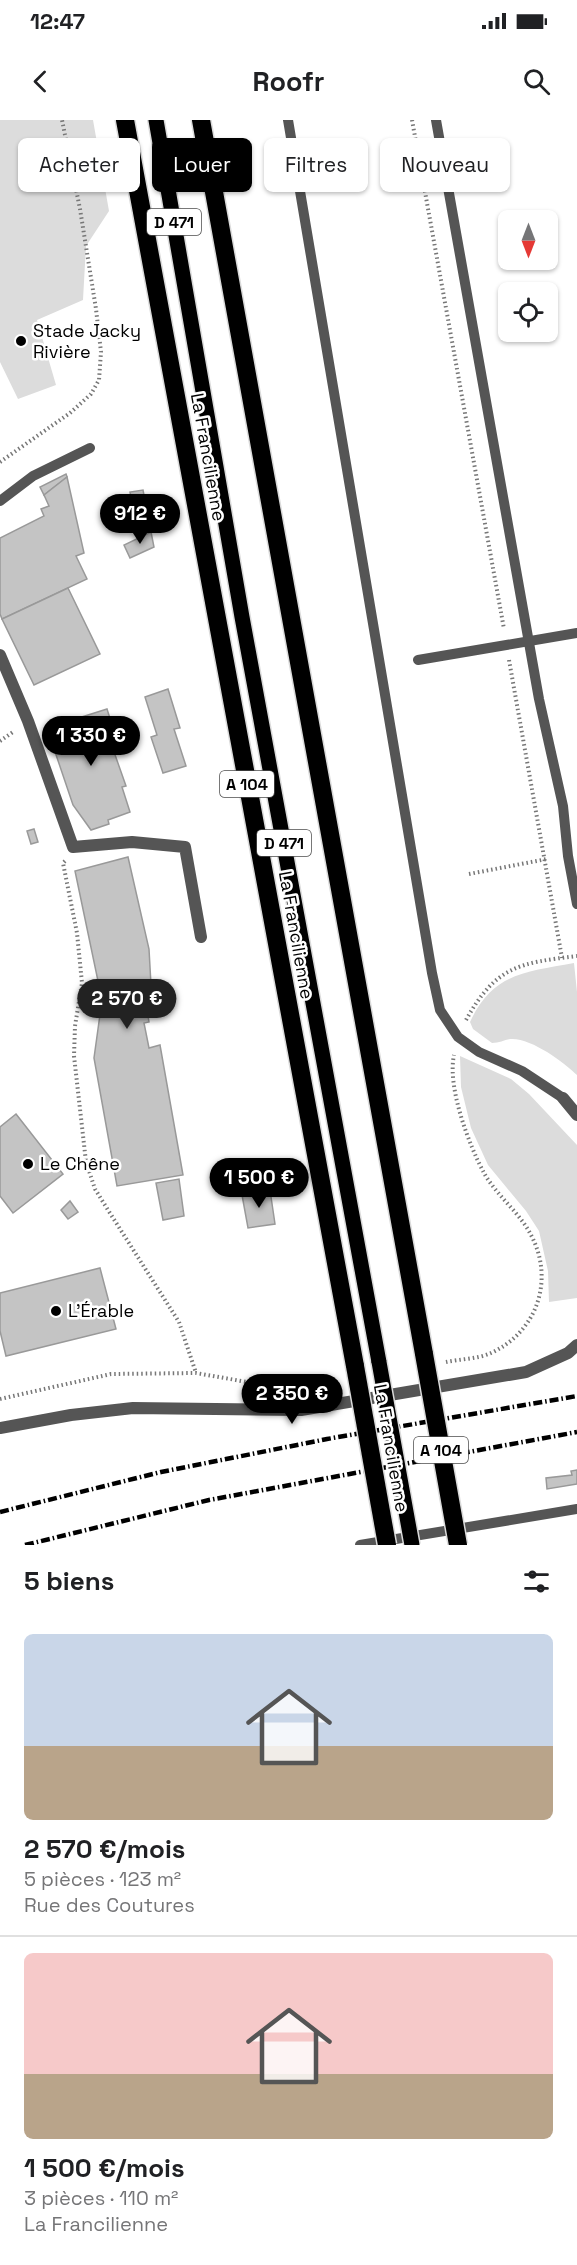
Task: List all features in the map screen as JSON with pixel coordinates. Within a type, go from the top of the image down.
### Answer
[{"type":"highway","name":"La Francilienne","points":[[125,120],[387,1545]]},
{"type":"highway","name":"A 104","points":[[201,120],[459,1545]]},
{"type":"main road","name":"D 471","points":[[156,120],[242,617],[412,1545]]},
{"type":"street","points":[[0,655],[28,721],[72,847],[132,842],[185,847],[201,937]]},
{"type":"street","points":[[563,1098],[577,1104]]},
{"type":"street","points":[[563,1098],[577,1115]]},
{"type":"street","points":[[0,1428],[71,1414],[133,1408],[301,1410],[526,1372],[574,1350]]},
{"type":"lane","points":[[288,120],[440,1010],[458,1037],[479,1052],[522,1071],[563,1098]]},
{"type":"lane","points":[[436,120],[539,699],[563,806],[568,856],[577,904]]},
{"type":"lane","points":[[0,501],[33,476],[90,448]]},
{"type":"lane","points":[[418,660],[577,633]]},
{"type":"lane","points":[[360,1545],[577,1509]]},
{"type":"path","points":[[0,462],[70,413],[91,394],[99,380],[101,352],[96,309],[80,209],[62,120]]},
{"type":"path","points":[[412,120],[562,958]]},
{"type":"path","points":[[0,1399],[111,1374],[196,1373],[179,1322],[100,1196],[86,1162],[74,1056],[75,1026],[82,983],[77,933],[63,863],[72,847]]},
{"type":"path","points":[[469,874],[568,856]]},
{"type":"path","points":[[489,1354],[508,1343],[533,1317],[541,1296],[543,1280],[538,1251],[531,1234],[484,1174],[466,1130],[454,1088],[453,1060],[458,1037],[478,998],[494,980],[510,968],[577,956]]},
{"type":"shaded area","points":[[0,120],[93,120],[96,138],[18,138],[18,192],[106,192],[109,211],[86,246],[83,300],[37,320],[56,385],[18,399],[0,362]]},
{"type":"shaded area","points":[[574,963],[577,992],[577,1075],[537,1046],[518,1039],[492,1043],[473,1029],[470,1022],[479,1005],[501,984],[527,972]]},
{"type":"shaded area","points":[[460,1056],[511,1079],[529,1094],[577,1145],[577,1298],[549,1302],[548,1271],[539,1231],[526,1211],[488,1165],[471,1128],[461,1087]]},
{"type":"building","points":[[66,474],[67,477],[44,495],[40,487]]},
{"type":"building","points":[[67,477],[84,553],[76,556],[87,579],[2,619],[0,614],[0,538],[44,516],[41,509],[49,506],[44,495]]},
{"type":"building","points":[[143,490],[151,532],[139,538],[130,492]]},
{"type":"building","points":[[151,532],[154,547],[130,558],[124,545]]},
{"type":"building","points":[[68,588],[100,654],[34,685],[2,619]]},
{"type":"building","points":[[168,689],[180,728],[174,729],[186,766],[163,773],[151,737],[157,735],[145,697]]},
{"type":"building","points":[[107,709],[119,747],[113,749],[126,786],[122,787],[130,812],[108,820],[109,824],[91,830],[73,805],[47,728]]},
{"type":"building","points":[[34,829],[38,842],[31,844],[27,831]]},
{"type":"building","points":[[128,857],[149,949],[151,985],[143,987],[149,1022],[144,1023],[149,1048],[160,1045],[183,1175],[117,1186],[94,1058],[102,1000],[75,871]]},
{"type":"building","name":"Le Chêne","points":[[16,1114],[63,1174],[13,1213],[0,1196],[0,1127]]},
{"type":"building","points":[[179,1179],[184,1216],[163,1220],[156,1183]]},
{"type":"building","points":[[270,1190],[275,1224],[248,1228],[242,1195]]},
{"type":"building","points":[[70,1201],[78,1212],[68,1219],[61,1210]]},
{"type":"building","name":"L'Érable","points":[[100,1268],[116,1329],[6,1356],[0,1331],[0,1293]]},
{"type":"building","points":[[577,1470],[577,1484],[547,1489],[546,1478],[572,1475],[571,1471]]},
{"type":"railway","points":[[0,1512],[161,1472],[327,1439],[577,1396]]},
{"type":"railway","points":[[25,1545],[209,1500],[577,1432]]},
{"type":"place","name":"Stade Jacky Rivière","points":[[21,341]]},
{"type":"place","name":"Le Chêne","points":[[28,1164]]},
{"type":"place","name":"L'Érable","points":[[56,1311]]}]
